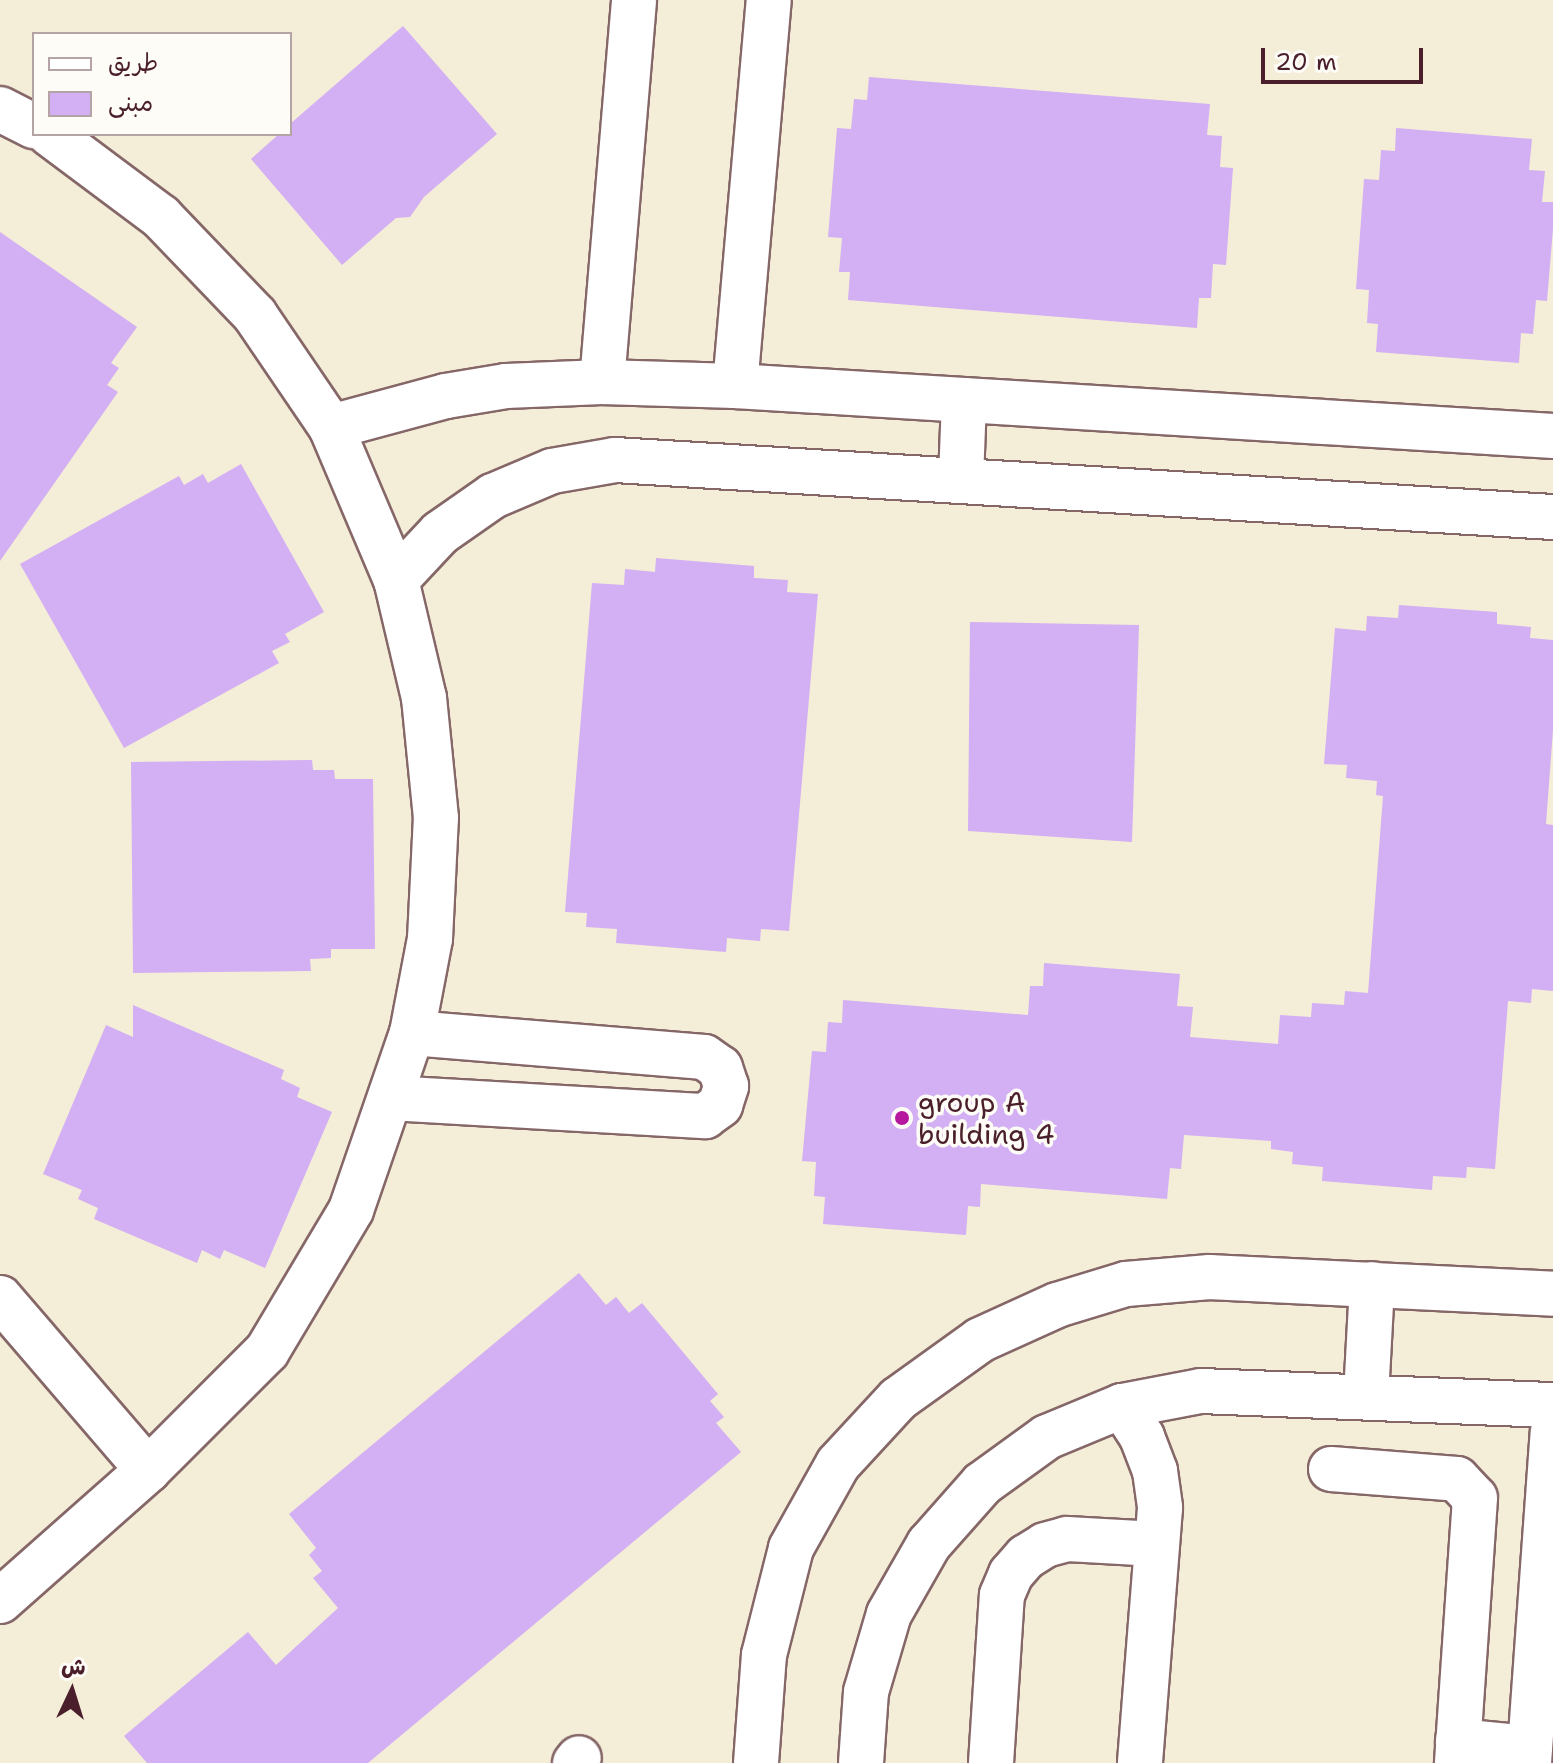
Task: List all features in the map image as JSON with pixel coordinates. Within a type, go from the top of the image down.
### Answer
[{"type":"street","points":[[602,382],[634,0]]},
{"type":"street","points":[[735,386],[769,0]]},
{"type":"street","points":[[0,109],[32,125]]},
{"type":"street","points":[[0,1601],[148,1470],[267,1351],[351,1210],[412,1033],[430,939],[436,818],[424,698],[396,580],[331,427],[255,315],[161,217],[53,136]]},
{"type":"street","points":[[331,427],[446,396],[506,386],[602,382],[735,386],[1553,436]]},
{"type":"street","points":[[961,479],[964,400]]},
{"type":"street","points":[[396,580],[450,526],[493,496],[552,471],[615,460],[1553,517]]},
{"type":"street","points":[[390,1098],[705,1116],[720,1105],[726,1086],[720,1068],[704,1057],[412,1033]]},
{"type":"street","points":[[756,1763],[764,1655],[791,1548],[838,1464],[898,1399],[980,1340],[1057,1305],[1126,1284],[1210,1277],[1553,1294]]},
{"type":"street","points":[[1366,1396],[1372,1284]]},
{"type":"street","points":[[0,1298],[148,1470]]},
{"type":"street","points":[[861,1763],[866,1692],[889,1614],[929,1544],[982,1484],[1047,1437],[1122,1406],[1201,1391],[1553,1405]]},
{"type":"street","points":[[1122,1406],[1142,1437],[1155,1471],[1160,1508],[1140,1763]]},
{"type":"street","points":[[1331,1469],[1457,1479],[1475,1498],[1458,1752],[1530,1756],[1553,1432]]},
{"type":"street","points":[[991,1763],[1002,1595],[1011,1574],[1026,1557],[1045,1545],[1067,1539],[1157,1544]]},
{"type":"building","points":[[403,26],[497,134],[424,197],[410,217],[396,218],[342,265],[251,159],[277,136],[292,136],[292,122]]},
{"type":"building","points":[[869,77],[1210,104],[1207,135],[1222,136],[1220,167],[1233,168],[1226,265],[1213,264],[1211,298],[1199,298],[1197,328],[848,300],[850,272],[839,272],[842,238],[828,237],[837,128],[851,129],[854,99],[867,100]]},
{"type":"building","points":[[1396,128],[1532,139],[1529,170],[1545,171],[1542,202],[1553,202],[1553,229],[1547,301],[1536,300],[1533,334],[1521,333],[1519,363],[1376,352],[1378,324],[1367,323],[1369,290],[1356,289],[1364,179],[1379,180],[1381,150],[1395,151]]},
{"type":"building","points":[[0,232],[137,327],[111,363],[119,368],[107,385],[118,392],[0,561]]},
{"type":"building","points":[[241,464],[324,612],[285,634],[290,642],[272,651],[279,663],[124,748],[20,564],[179,476],[184,485],[203,474],[208,483]]},
{"type":"building","points":[[656,558],[754,566],[754,578],[788,580],[787,592],[818,594],[789,931],[761,929],[760,941],[727,938],[726,952],[616,943],[617,929],[586,927],[587,913],[565,912],[592,583],[624,585],[625,569],[655,572]]},
{"type":"building","points":[[1399,605],[1497,612],[1497,624],[1531,627],[1530,638],[1553,640],[1553,730],[1546,824],[1553,825],[1553,991],[1532,989],[1531,1003],[1508,1001],[1495,1169],[1467,1167],[1466,1178],[1433,1176],[1432,1190],[1322,1181],[1323,1167],[1292,1164],[1293,1152],[1271,1149],[1271,1141],[1184,1135],[1181,1169],[1170,1168],[1167,1199],[981,1184],[980,1207],[968,1206],[966,1235],[823,1224],[825,1197],[814,1196],[816,1162],[802,1161],[812,1051],[826,1052],[828,1022],[842,1023],[843,1000],[1028,1015],[1030,986],[1043,986],[1044,963],[1180,974],[1177,1006],[1193,1007],[1190,1037],[1278,1044],[1280,1015],[1311,1017],[1312,1003],[1344,1005],[1345,991],[1368,993],[1383,796],[1376,795],[1377,781],[1346,778],[1347,765],[1324,764],[1335,628],[1366,631],[1367,616],[1398,618]]},
{"type":"building","points":[[970,622],[1139,625],[1132,842],[968,831]]},
{"type":"building","points":[[312,760],[313,770],[334,770],[335,779],[373,779],[375,949],[331,949],[331,958],[310,959],[311,971],[133,973],[131,762]]},
{"type":"building","points":[[133,1005],[284,1070],[281,1079],[300,1088],[297,1097],[332,1112],[265,1268],[224,1250],[220,1259],[202,1250],[197,1263],[94,1219],[98,1208],[78,1199],[82,1190],[43,1174],[106,1025],[133,1037]]},
{"type":"building","points":[[579,1273],[606,1305],[616,1297],[629,1313],[642,1303],[718,1394],[710,1401],[724,1417],[716,1423],[741,1452],[368,1763],[147,1763],[124,1736],[248,1632],[276,1665],[338,1608],[313,1578],[322,1571],[309,1555],[316,1548],[289,1514]]},
{"type":"place","name":"group A building 4","points":[[902,1118]]}]
